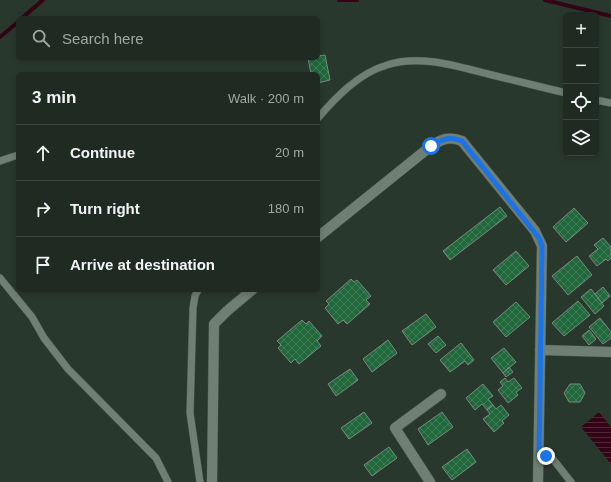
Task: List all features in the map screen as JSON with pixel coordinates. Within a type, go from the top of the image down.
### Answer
[{"type":"street","points":[[320,235],[431,146],[443,139],[453,138],[462,141],[539,238],[542,246],[538,482]]},
{"type":"street","points":[[212,482],[214,324],[250,292]]},
{"type":"street","points":[[540,350],[611,352]]},
{"type":"street","points":[[430,482],[395,428],[442,394]]},
{"type":"lane","points":[[320,116],[338,96],[361,78],[386,65],[401,62],[427,61],[460,67],[563,92]]},
{"type":"lane","points":[[599,101],[611,104]]},
{"type":"lane","points":[[0,161],[16,156]]},
{"type":"lane","points":[[0,278],[32,317],[44,338],[68,369],[156,458],[168,482]]},
{"type":"lane","points":[[197,292],[194,296],[193,308],[190,413],[200,482]]},
{"type":"lane","points":[[539,455],[552,458],[571,482]]},
{"type":"shaded area","points":[[599,412],[611,427],[611,464],[581,427]]},
{"type":"building","points":[[325,55],[330,80],[320,82],[320,72],[311,72],[308,60],[320,60],[320,56]]},
{"type":"building","points":[[500,207],[507,216],[450,260],[443,251]]},
{"type":"building","points":[[574,208],[588,223],[566,242],[553,227]]},
{"type":"building","points":[[603,238],[611,247],[611,258],[608,261],[606,259],[597,266],[589,256],[598,249],[594,245]]},
{"type":"building","points":[[516,251],[529,266],[506,285],[493,270]]},
{"type":"building","points":[[577,256],[592,275],[568,295],[552,276]]},
{"type":"building","points":[[351,279],[354,282],[357,280],[371,296],[366,300],[370,304],[347,324],[343,320],[338,324],[325,308],[329,304],[326,301]]},
{"type":"building","points":[[603,287],[610,296],[602,303],[595,294]]},
{"type":"building","points":[[591,289],[604,306],[595,314],[581,297]]},
{"type":"building","points":[[578,301],[590,315],[564,336],[552,323]]},
{"type":"building","points":[[516,302],[530,317],[506,337],[493,322]]},
{"type":"building","points":[[426,314],[436,327],[412,345],[402,331]]},
{"type":"building","points":[[600,318],[611,332],[611,338],[603,344],[589,327]]},
{"type":"building","points":[[302,320],[306,324],[309,321],[322,336],[317,341],[321,346],[299,364],[295,359],[291,363],[278,348],[281,345],[277,341]]},
{"type":"building","points":[[589,330],[596,339],[589,345],[582,336]]},
{"type":"building","points":[[438,336],[446,345],[436,353],[428,344]]},
{"type":"building","points":[[388,340],[397,353],[372,372],[363,359]]},
{"type":"building","points":[[461,343],[474,360],[468,365],[465,361],[450,372],[440,360]]},
{"type":"building","points":[[504,348],[516,362],[503,373],[491,358]]},
{"type":"building","points":[[509,367],[513,372],[506,377],[503,373]]},
{"type":"building","points":[[350,369],[358,380],[336,396],[328,384]]},
{"type":"building","points":[[505,378],[508,382],[514,378],[522,388],[516,392],[518,395],[508,403],[498,390],[503,386],[500,382]]},
{"type":"building","points":[[483,384],[493,396],[488,399],[493,405],[487,410],[482,404],[475,410],[466,398]]},
{"type":"building","points":[[570,384],[580,384],[585,393],[580,402],[569,402],[564,393]]},
{"type":"building","points":[[493,405],[496,409],[501,405],[509,415],[502,421],[504,423],[494,432],[483,419],[490,414],[487,410]]},
{"type":"building","points":[[364,412],[372,423],[349,439],[341,428]]},
{"type":"building","points":[[442,412],[453,427],[428,445],[418,429]]},
{"type":"building","points":[[389,447],[397,458],[372,476],[364,465]]},
{"type":"building","points":[[467,449],[476,462],[452,480],[442,467]]},
{"type":"waterway","points":[[24,16],[43,0]]},
{"type":"waterway","points":[[339,0],[357,0]]},
{"type":"waterway","points":[[545,0],[611,16]]},
{"type":"waterway","points":[[0,37],[16,24]]},
{"type":"route","points":[[431,146],[443,139],[453,138],[462,141],[535,231],[542,246],[539,455],[546,456]]}]
